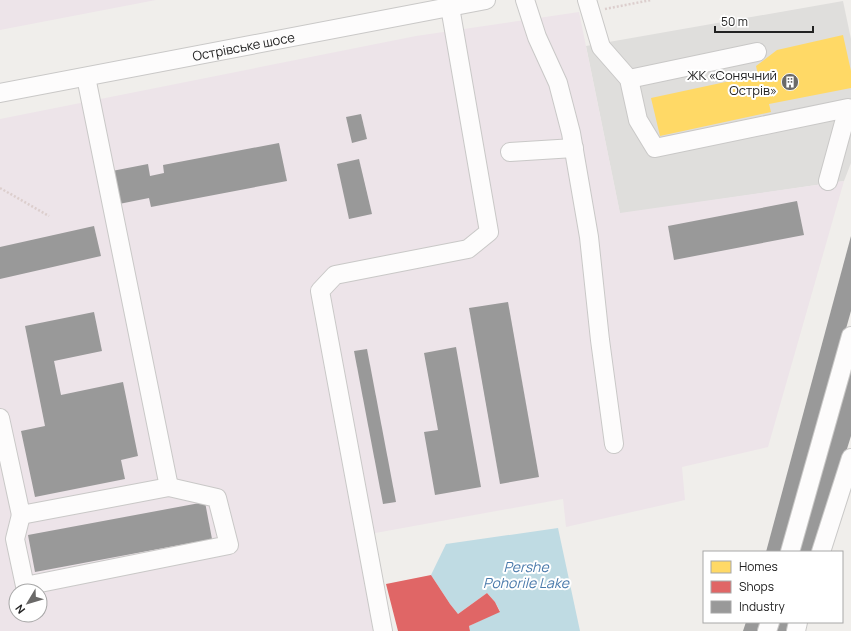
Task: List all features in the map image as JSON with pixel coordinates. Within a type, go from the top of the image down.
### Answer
[{"type":"street","name":"Острівське шосе","points":[[0,93],[486,0]]},
{"type":"street","points":[[525,0],[537,37],[558,82],[571,133],[589,237],[600,340],[614,444]]},
{"type":"street","points":[[588,6],[601,47],[629,78],[638,120],[655,148],[848,108],[828,181]]},
{"type":"street","points":[[383,631],[320,291],[335,275],[468,249],[489,232],[450,7]]},
{"type":"street","points":[[629,78],[757,52]]},
{"type":"street","points":[[86,77],[168,487]]},
{"type":"street","points":[[510,152],[574,148]]},
{"type":"street","points":[[790,551],[851,336]]},
{"type":"street","points":[[0,418],[21,515],[15,539],[25,586],[229,545],[216,498],[168,487],[21,515]]},
{"type":"street","points":[[821,551],[851,458]]},
{"type":"path","points":[[588,6],[651,0]]},
{"type":"path","points":[[0,188],[49,216]]},
{"type":"shaded area","points":[[0,0],[156,0],[0,30]]},
{"type":"shaded area","points":[[843,1],[851,39],[851,163],[844,181],[620,214],[586,46]]},
{"type":"shaded area","points":[[579,12],[620,213],[844,181],[768,447],[682,467],[685,500],[566,527],[563,499],[359,536],[373,631],[0,631],[0,119],[416,36]]},
{"type":"water","name":"Pershe Pohorile Lake","points":[[558,528],[580,631],[470,631],[469,626],[500,611],[495,602],[487,593],[458,614],[431,575],[446,544]]},
{"type":"building: Homes","name":"ЖК «Сонячний Острів»","points":[[843,35],[851,71],[851,88],[769,104],[771,112],[660,136],[651,98],[758,75],[756,66],[777,50]]},
{"type":"building: Shops","points":[[431,575],[458,614],[487,593],[495,602],[500,612],[469,626],[470,631],[398,631],[386,584]]},
{"type":"building: Industry","points":[[361,114],[367,139],[352,143],[346,117]]},
{"type":"building: Industry","points":[[279,143],[287,181],[151,207],[149,198],[119,204],[112,171],[148,164],[150,176],[164,173],[163,165]]},
{"type":"building: Industry","points":[[359,159],[372,214],[349,219],[337,164]]},
{"type":"building: Industry","points":[[797,201],[804,235],[674,260],[668,226]]},
{"type":"building: Industry","points":[[94,226],[101,256],[0,279],[0,247]]},
{"type":"building: Industry","points":[[851,236],[851,311],[783,551],[766,551]]},
{"type":"building: Industry","points":[[508,302],[539,477],[500,484],[469,308]]},
{"type":"building: Industry","points":[[94,312],[102,351],[54,361],[61,395],[123,382],[138,456],[121,460],[125,479],[35,497],[21,431],[45,426],[25,326]]},
{"type":"building: Industry","points":[[456,347],[481,487],[435,495],[424,432],[438,430],[424,353]]},
{"type":"building: Industry","points":[[367,349],[396,502],[383,504],[354,351]]},
{"type":"building: Industry","points":[[851,369],[851,436],[815,551],[797,551]]},
{"type":"building: Industry","points":[[205,502],[212,539],[35,572],[28,535]]},
{"type":"building: Industry","points":[[746,623],[764,623],[761,631],[743,631]]},
{"type":"building: Industry","points":[[776,623],[793,623],[791,631],[773,631]]},
{"type":"place","name":"ЖК «Сонячний Острів»","points":[[790,82]]}]
